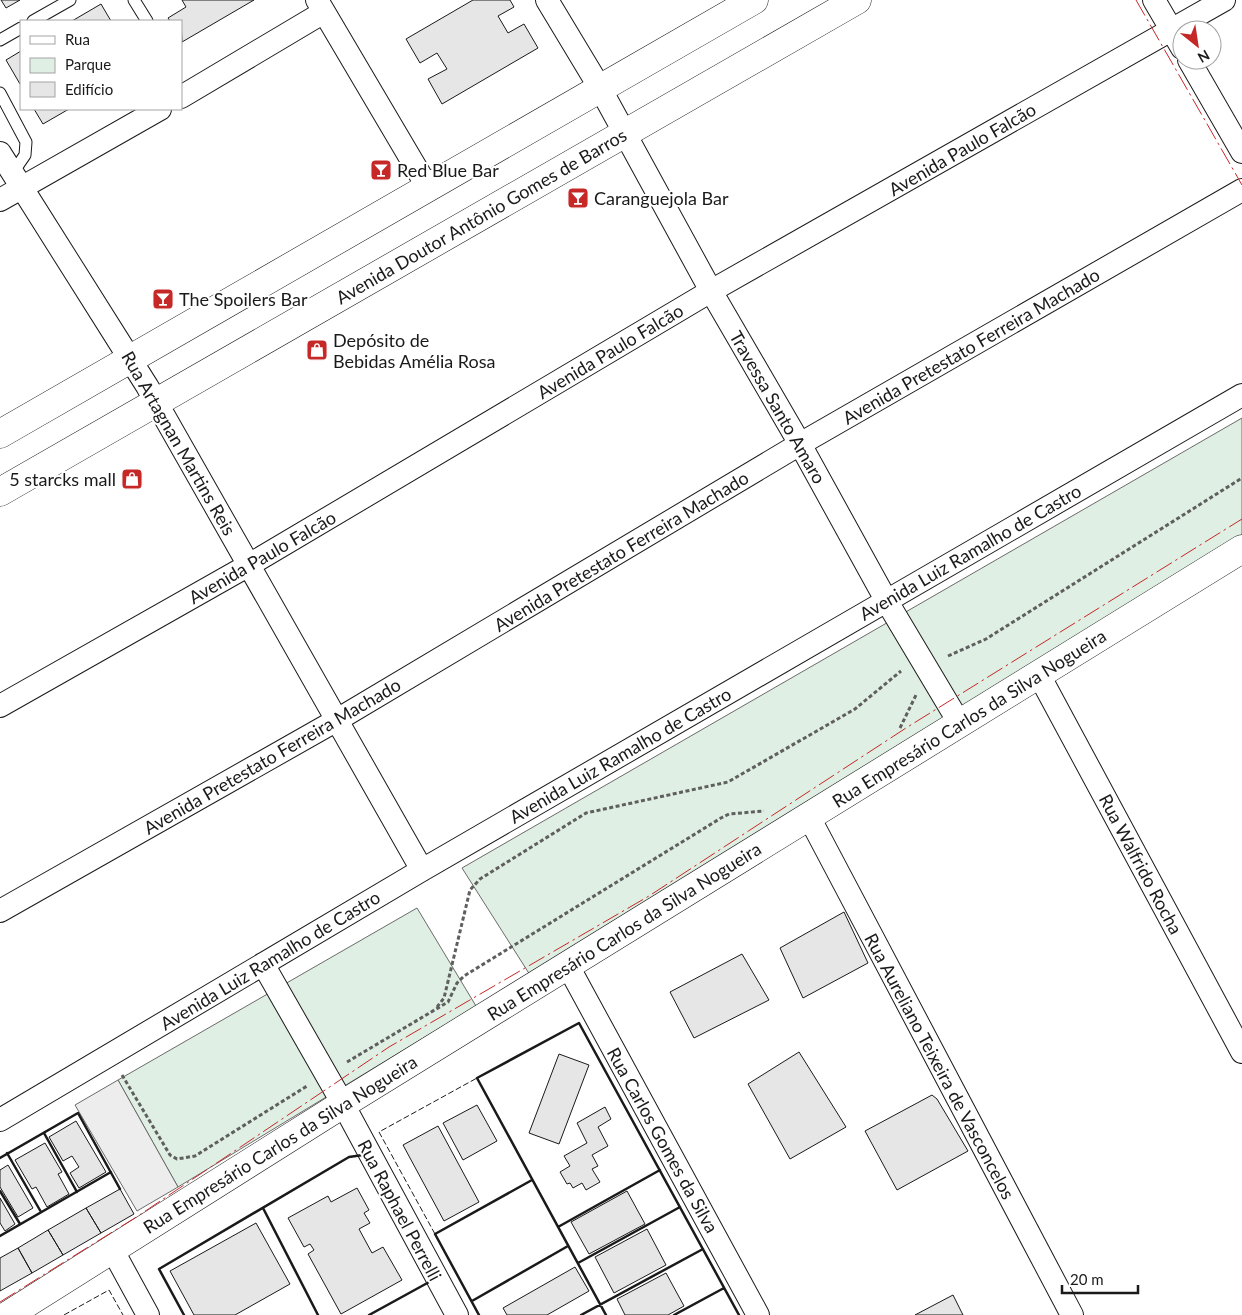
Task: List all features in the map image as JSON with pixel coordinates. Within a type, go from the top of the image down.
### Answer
[{"type":"main road","points":[[0,434],[754,0]]},
{"type":"main road","name":"Avenida Doutor Antônio Gomes de Barros","points":[[0,492],[857,0]]},
{"type":"main road","name":"Rua Empresário Carlos da Silva Nogueira","points":[[8,1315],[343,1104],[1039,676],[1242,548]]},
{"type":"street","name":"Travessa Santo Amaro","points":[[547,0],[600,88],[711,291],[800,444],[886,600],[960,724]]},
{"type":"street","points":[[1154,0],[1172,31]]},
{"type":"street","name":"Avenida Paulo Falcão","points":[[1200,20],[1224,0]]},
{"type":"street","points":[[184,89],[320,6],[428,188]]},
{"type":"street","name":"Avenida Paulo Falcão","points":[[0,706],[249,565],[711,291],[1172,42]]},
{"type":"street","points":[[1195,70],[1242,152]]},
{"type":"street","points":[[0,200],[16,181],[158,110]]},
{"type":"street","name":"Rua Artagnan Martins Reis","points":[[0,153],[16,181],[131,359],[422,870]]},
{"type":"street","name":"Avenida Pretestato Ferreira Machado","points":[[0,911],[338,720],[800,444],[1242,190]]},
{"type":"street","name":"Avenida Luiz Ramalho de Castro","points":[[0,1120],[422,870],[1242,395]]},
{"type":"street","name":"Rua Walfrido Rocha","points":[[1039,676],[1242,1052]]},
{"type":"street","name":"Rua Aureliano Teixeira de Vasconcelos","points":[[809,817],[1072,1315]]},
{"type":"street","name":"Rua Raphael Perrelli","points":[[263,964],[343,1104],[457,1315]]},
{"type":"street","name":"Rua Carlos Gomes da Silva","points":[[568,966],[758,1315]]},
{"type":"street","points":[[112,1249],[148,1315]]},
{"type":"lane","points":[[34,20],[70,0]]},
{"type":"lane","points":[[134,0],[146,20]]},
{"type":"lane","points":[[0,40],[20,29]]},
{"type":"lane","points":[[0,93],[26,142],[25,155],[16,181]]},
{"type":"path","points":[[437,1008],[444,998],[470,890],[480,879],[586,813],[728,782],[855,709],[914,661],[926,666],[986,639],[1242,478]]},
{"type":"path","points":[[898,732],[924,678],[926,666]]},
{"type":"path","points":[[110,1055],[170,1155],[177,1159],[194,1156],[326,1074],[448,1002],[457,983],[464,976],[722,818],[729,814],[763,812],[771,807]]},
{"type":"green space","points":[[1242,418],[1242,538],[530,975],[462,868]]},
{"type":"green space","points":[[417,908],[476,1006],[178,1187],[118,1080]]},
{"type":"shaded area","points":[[118,1080],[178,1187],[137,1211],[75,1105]]},
{"type":"building","points":[[1,0],[20,0],[6,8]]},
{"type":"building","points":[[182,0],[254,0],[182,42],[182,20],[169,20],[168,18],[186,7]]},
{"type":"building","points":[[473,0],[510,0],[514,7],[498,16],[508,33],[524,24],[538,48],[442,104],[428,79],[447,69],[437,53],[420,63],[406,39]]},
{"type":"building","points":[[101,4],[110,20],[74,20]]},
{"type":"building","points":[[20,52],[20,84],[6,60]]},
{"type":"building","points":[[35,110],[67,110],[43,124]]},
{"type":"building","points":[[844,912],[868,963],[803,998],[780,948]]},
{"type":"building","points":[[742,954],[769,1000],[694,1038],[670,992]]},
{"type":"building","points":[[799,1052],[846,1127],[790,1159],[748,1084]]},
{"type":"building","points":[[559,1054],[589,1065],[559,1144],[529,1133]]},
{"type":"building","points":[[932,1095],[937,1099],[968,1151],[897,1190],[865,1131]]},
{"type":"building","points":[[477,1105],[497,1141],[463,1160],[443,1123]]},
{"type":"building","points":[[605,1107],[611,1119],[598,1127],[608,1146],[592,1155],[598,1166],[592,1169],[600,1182],[586,1190],[582,1183],[573,1188],[570,1183],[567,1184],[560,1172],[570,1166],[564,1156],[587,1143],[577,1123]]},
{"type":"building","points":[[76,1121],[106,1172],[79,1188],[70,1173],[79,1167],[72,1156],[63,1161],[49,1137]]},
{"type":"building","points":[[438,1126],[479,1202],[444,1221],[403,1145]]},
{"type":"building","points":[[45,1143],[62,1172],[58,1174],[69,1194],[47,1207],[36,1187],[32,1189],[15,1160]]},
{"type":"building","points":[[8,1165],[33,1208],[18,1217],[0,1187],[0,1170]]},
{"type":"building","points":[[357,1188],[369,1210],[364,1213],[370,1223],[359,1229],[372,1253],[383,1247],[402,1280],[341,1314],[308,1254],[314,1250],[310,1244],[304,1247],[288,1218],[328,1196],[331,1202]]},
{"type":"building","points":[[120,1189],[134,1214],[101,1233],[86,1208]]},
{"type":"building","points":[[627,1191],[645,1224],[589,1254],[571,1222]]},
{"type":"building","points":[[0,1198],[15,1224],[5,1231],[0,1223]]},
{"type":"building","points":[[86,1208],[101,1233],[63,1255],[48,1230]]},
{"type":"building","points":[[256,1223],[290,1284],[235,1315],[194,1315],[170,1271]]},
{"type":"building","points":[[647,1229],[666,1265],[614,1293],[595,1257]]},
{"type":"building","points":[[48,1230],[63,1255],[32,1273],[18,1248]]},
{"type":"building","points":[[18,1248],[32,1273],[0,1291],[0,1258]]},
{"type":"building","points":[[575,1267],[589,1291],[547,1315],[507,1315],[503,1308]]},
{"type":"building","points":[[666,1273],[684,1306],[668,1315],[625,1315],[617,1299]]},
{"type":"building","points":[[953,1295],[963,1315],[915,1315]]},
{"type":"fence","points":[[435,1234],[379,1132],[477,1078]]},
{"type":"fence","points":[[64,1315],[109,1290],[123,1315]]},
{"type":"wall","points":[[606,1315],[477,1078],[579,1023],[739,1315]]},
{"type":"wall","points":[[0,1158],[78,1113],[120,1189]]},
{"type":"wall","points":[[44,1133],[77,1192]]},
{"type":"wall","points":[[7,1153],[41,1212]]},
{"type":"wall","points":[[184,1315],[159,1269],[349,1157],[363,1155]]},
{"type":"wall","points":[[558,1227],[660,1170]]},
{"type":"wall","points":[[0,1236],[111,1172]]},
{"type":"wall","points":[[479,1315],[435,1234],[532,1180]]},
{"type":"wall","points":[[0,1191],[20,1224]]},
{"type":"wall","points":[[578,1263],[680,1207]]},
{"type":"wall","points":[[263,1208],[318,1315]]},
{"type":"wall","points":[[472,1301],[568,1246]]},
{"type":"wall","points":[[581,1315],[703,1249]]},
{"type":"wall","points":[[369,1315],[431,1281]]},
{"type":"wall","points":[[674,1315],[724,1288]]},
{"type":"power","points":[[1136,0],[1242,185]]},
{"type":"power","points":[[0,1302],[138,1216],[389,1047],[649,896],[906,728],[1242,519]]},
{"type":"place","name":"Red Blue Bar","points":[[381,170]]},
{"type":"place","name":"Caranguejola Bar","points":[[578,198]]},
{"type":"place","name":"The Spoilers Bar","points":[[163,299]]},
{"type":"place","name":"Depósito de Bebidas Amélia Rosa","points":[[317,350]]},
{"type":"place","name":"5 starcks mall","points":[[132,479]]}]
